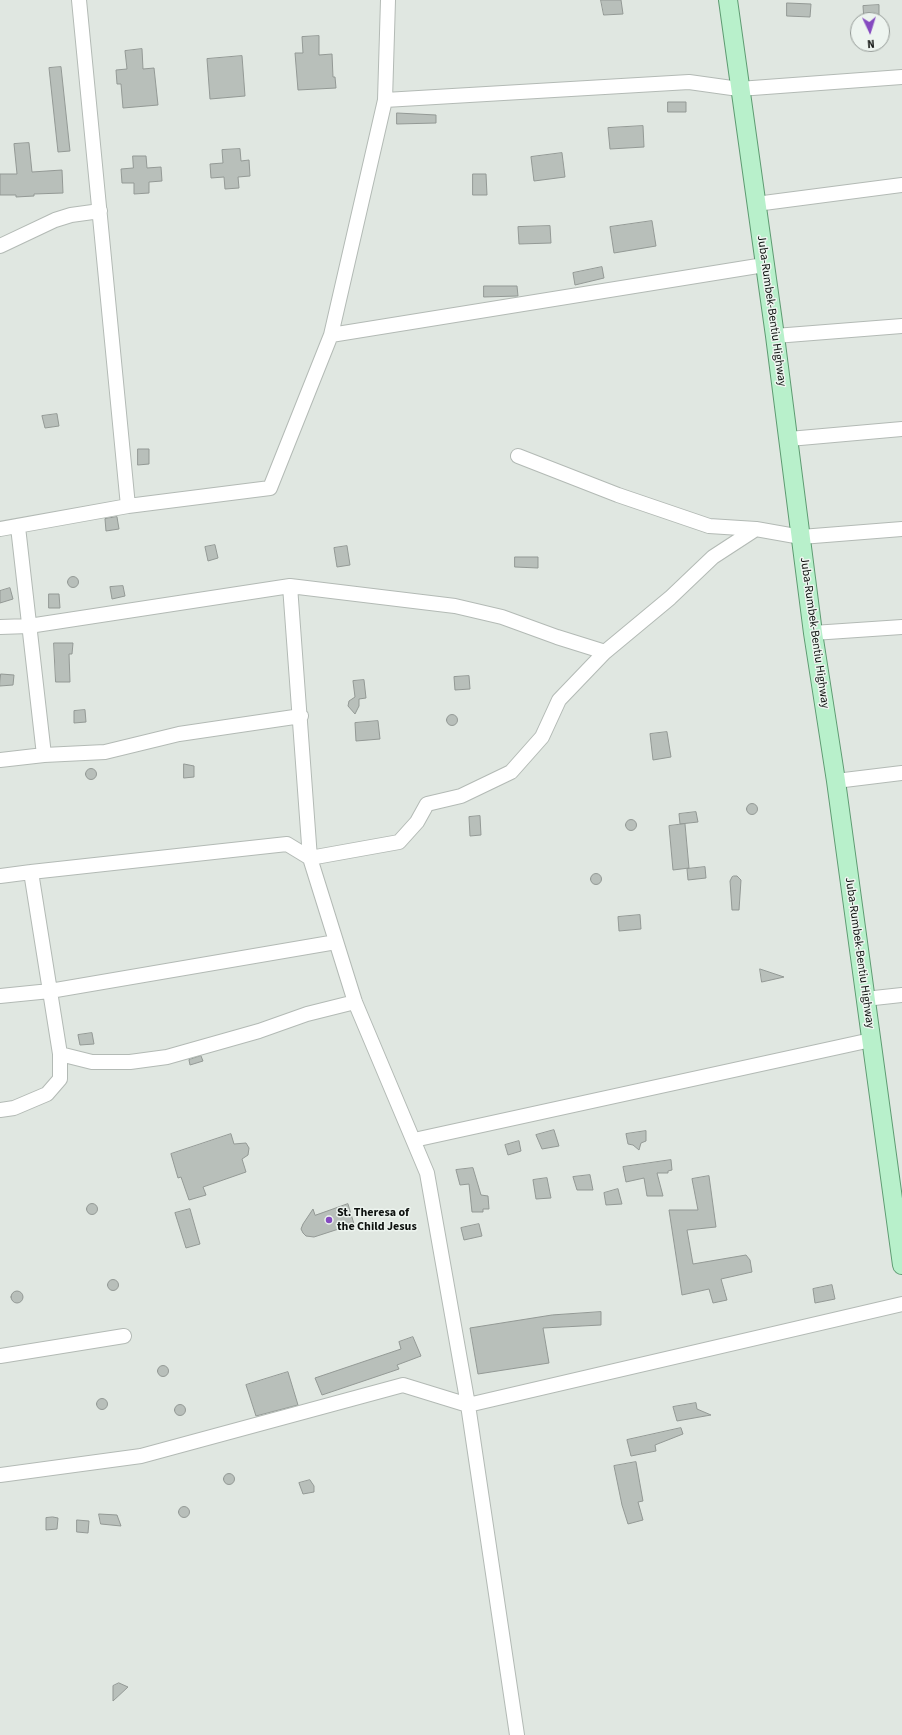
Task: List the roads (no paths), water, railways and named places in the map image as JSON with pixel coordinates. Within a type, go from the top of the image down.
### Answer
[{"type":"main road","name":"Juba-Rumbek-Bentiu Highway","points":[[728,0],[764,265],[776,336],[813,633],[836,781],[902,1265]]},
{"type":"street","points":[[79,0],[128,506]]},
{"type":"street","points":[[0,529],[128,506],[270,488],[331,335],[385,100],[388,0]]},
{"type":"street","points":[[385,100],[689,82],[739,89],[902,77]]},
{"type":"street","points":[[756,204],[902,185]]},
{"type":"street","points":[[0,246],[55,220],[70,215],[100,211]]},
{"type":"street","points":[[331,335],[764,265]]},
{"type":"street","points":[[776,336],[902,326]]},
{"type":"street","points":[[789,439],[902,429]]},
{"type":"street","points":[[518,456],[618,495],[709,526],[756,529],[801,537],[902,529]]},
{"type":"street","points":[[18,526],[44,755]]},
{"type":"street","points":[[0,876],[287,844],[310,858],[399,842],[417,822],[427,804],[460,796],[511,772],[542,737],[559,700],[605,652],[670,598],[713,557],[756,529]]},
{"type":"street","points":[[0,627],[29,626],[290,586],[455,606],[502,617],[557,638],[605,652]]},
{"type":"street","points":[[290,586],[301,716],[310,858],[355,1002],[427,1173],[468,1405],[517,1735]]},
{"type":"street","points":[[813,633],[902,627]]},
{"type":"street","points":[[0,760],[44,755],[105,752],[179,734],[301,716]]},
{"type":"street","points":[[836,781],[902,773]]},
{"type":"street","points":[[0,1110],[14,1108],[47,1094],[60,1080],[60,1054],[31,872]]},
{"type":"street","points":[[0,996],[50,991],[336,942]]},
{"type":"street","points":[[865,999],[902,995]]},
{"type":"street","points":[[60,1054],[92,1062],[130,1062],[167,1057],[259,1031],[307,1014],[355,1002]]},
{"type":"street","points":[[414,1140],[871,1040]]},
{"type":"street","points":[[0,1475],[141,1456],[403,1385],[468,1405],[902,1304]]},
{"type":"street","points":[[0,1356],[124,1336]]},
{"type":"place","name":"St. Theresa of the Child Jesus","points":[[329,1220]]}]
